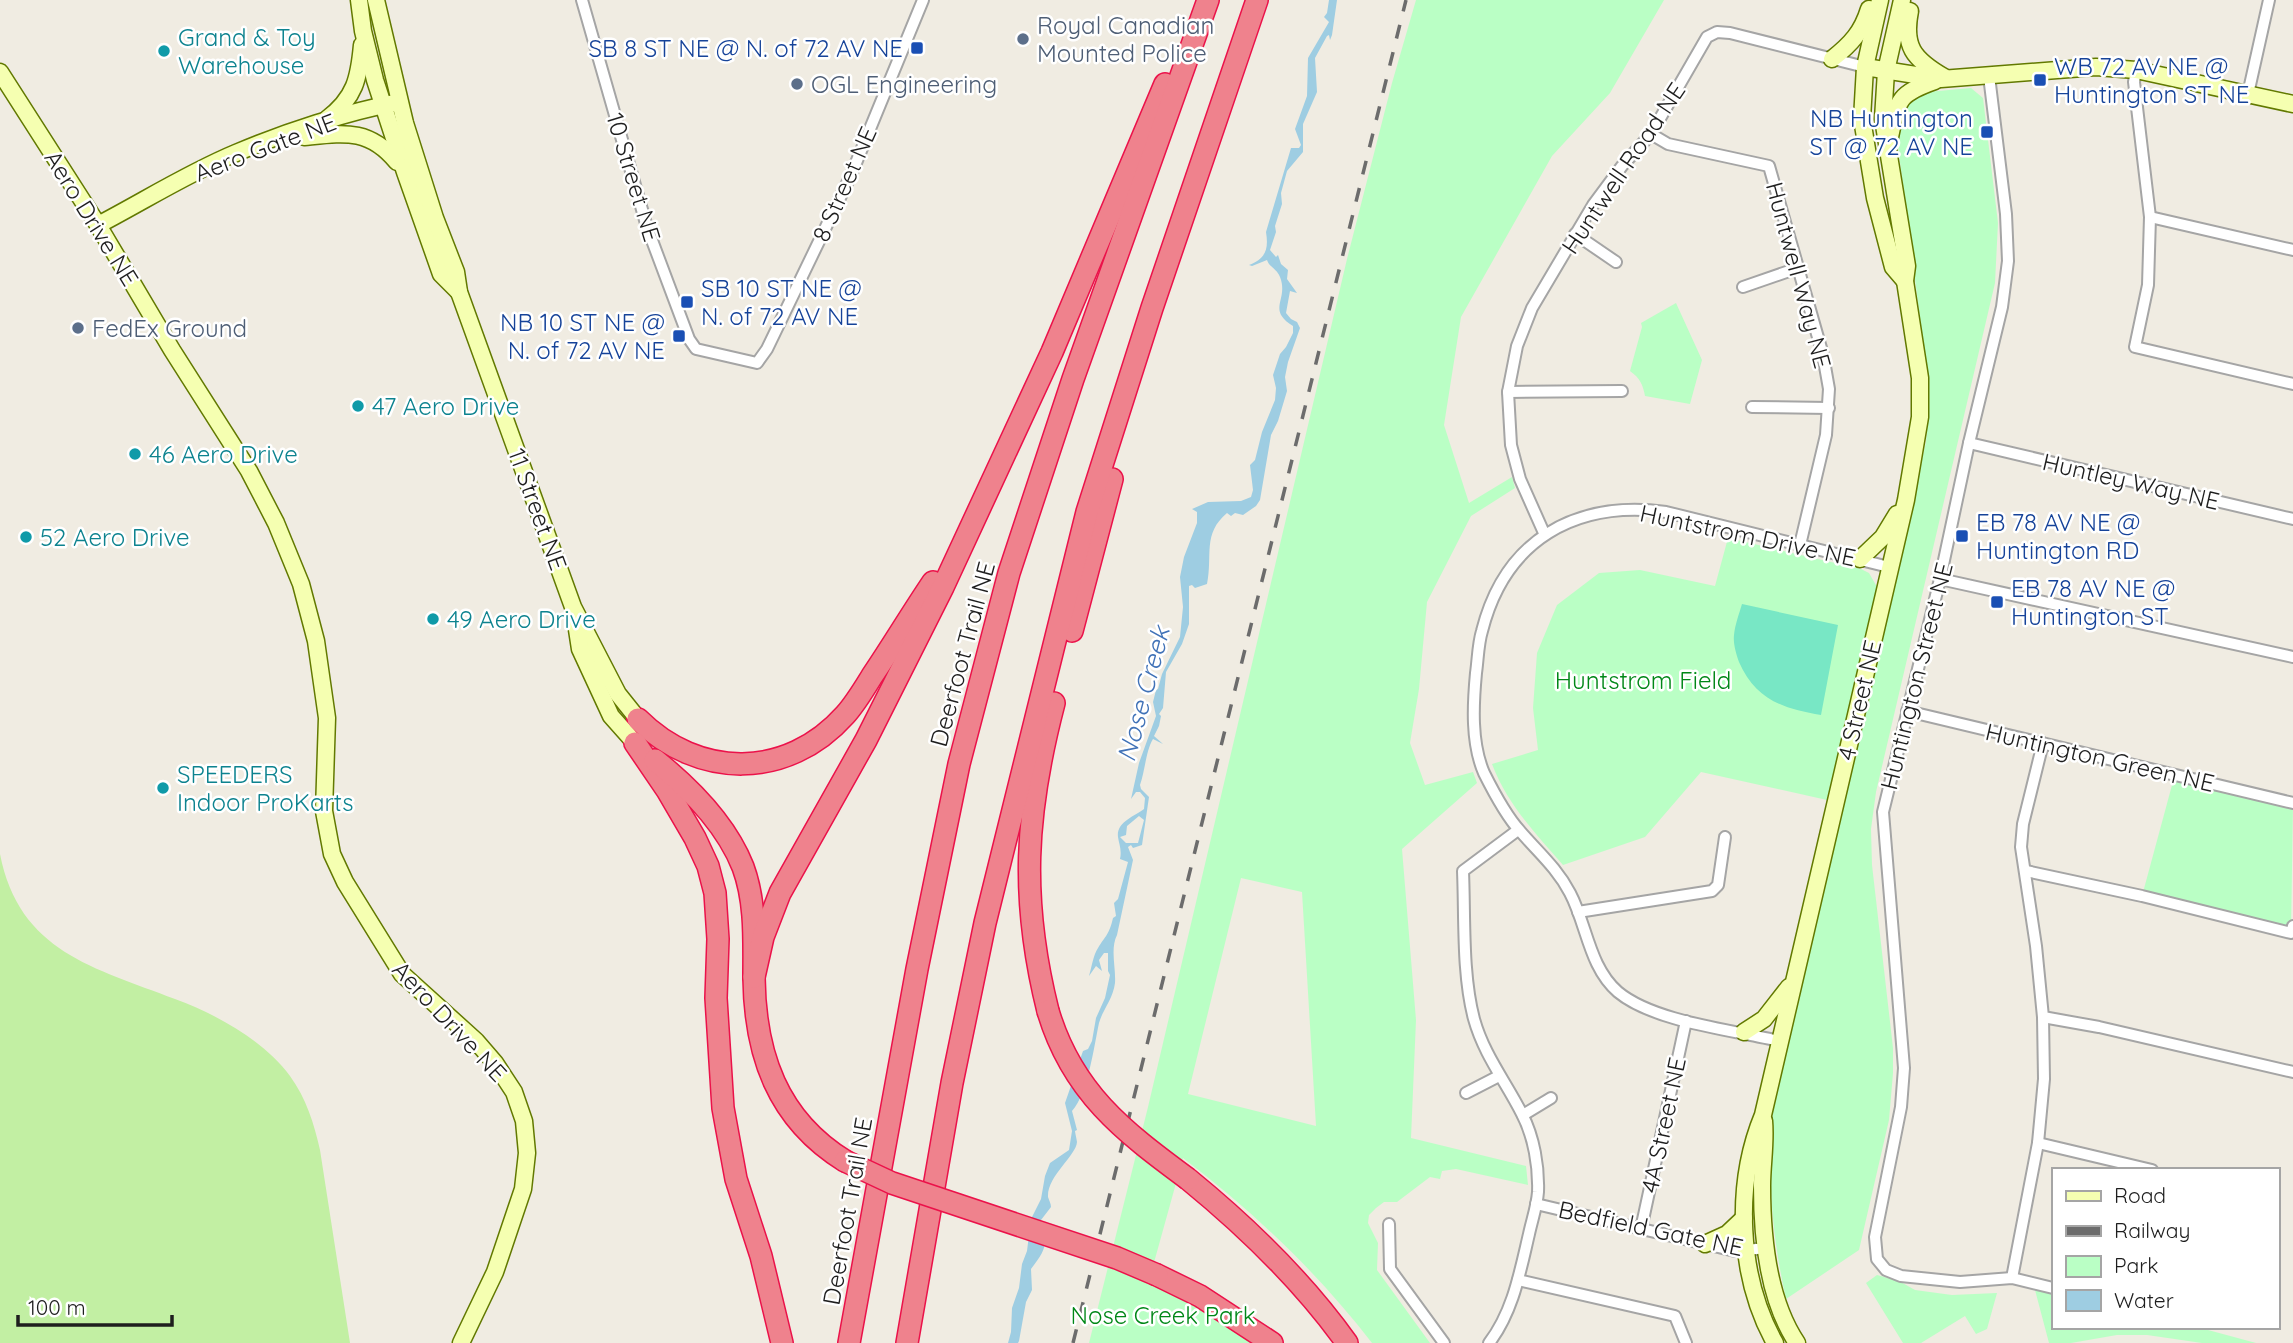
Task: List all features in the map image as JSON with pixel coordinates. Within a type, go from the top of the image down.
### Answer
[{"type":"highway","points":[[907,1343],[952,1083],[988,910],[1087,512],[1152,308],[1257,0]]},
{"type":"highway","points":[[754,977],[763,937],[780,893],[871,730],[943,587],[1052,352],[1185,38],[1208,1]]},
{"type":"highway","name":"Deerfoot Trail NE","points":[[849,1343],[917,969],[959,764],[1009,573],[1073,379],[1208,1]]},
{"type":"highway","points":[[1152,308],[1147,354],[1050,717],[1034,798],[1029,854],[1029,897],[1034,950],[1048,1011],[1062,1052],[1090,1096],[1134,1139],[1238,1220],[1313,1296],[1347,1343]]},
{"type":"highway","points":[[638,719],[664,742],[681,752],[716,763],[746,764],[775,760],[817,740],[846,713],[861,692],[990,487]]},
{"type":"highway","points":[[635,743],[674,775],[723,829],[743,867],[752,905],[755,1010],[764,1057],[783,1098],[803,1125],[824,1146],[845,1161],[892,1183],[1106,1255],[1157,1275],[1210,1302],[1272,1343]]},
{"type":"highway","points":[[635,743],[695,838],[708,866],[715,893],[718,939],[716,998],[723,1108],[736,1179],[761,1256],[782,1343]]},
{"type":"street","name":"11 Street NE","points":[[359,0],[363,31],[382,105],[441,274],[459,292]]},
{"type":"street","name":"11 Street NE","points":[[376,0],[399,102],[435,218],[456,272],[459,292],[573,607],[618,694],[638,719]]},
{"type":"street","name":"10 Street NE","points":[[582,0],[647,227],[690,339],[696,349],[757,363]]},
{"type":"street","name":"8 Street NE","points":[[757,363],[767,349],[851,175],[923,0]]},
{"type":"street","points":[[1832,59],[1852,43],[1864,26],[1871,0]]},
{"type":"street","name":"4 Street NE","points":[[1880,0],[1865,67],[1862,119],[1875,198],[1893,268],[1905,281]]},
{"type":"street","points":[[1886,71],[1880,43],[1890,0]]},
{"type":"street","name":"4 Street NE","points":[[1775,1343],[1750,1276],[1744,1218],[1748,1167],[1755,1135],[1763,1115],[1906,500],[1920,417],[1920,379],[1905,281],[1907,266],[1883,119],[1886,71],[1902,0]]},
{"type":"street","points":[[1912,0],[1906,31],[1912,51],[1926,67],[1943,78]]},
{"type":"street","points":[[2248,94],[2269,0]]},
{"type":"street","points":[[319,124],[342,107],[353,91],[358,78],[363,31]]},
{"type":"street","name":"Huntwell Road NE","points":[[1544,533],[1520,479],[1511,445],[1508,392],[1517,346],[1532,308],[1575,234],[1622,166],[1651,134],[1707,37],[1717,32],[1730,33],[1865,67]]},
{"type":"street","points":[[1865,67],[1943,78],[2096,67],[2136,71],[2293,104]]},
{"type":"street","points":[[2136,71],[2134,86],[2150,217],[2148,285],[2135,346],[2293,384]]},
{"type":"street","name":"Aero Drive NE","points":[[0,72],[98,225],[248,471],[276,523],[301,584],[324,681],[327,718],[324,783],[327,832],[332,854],[345,882],[402,974],[476,1041],[514,1092],[524,1121],[527,1153],[523,1189],[495,1272],[461,1343]]},
{"type":"street","name":"Huntington Street NE","points":[[1989,76],[2006,214],[2008,261],[2002,307],[1883,812],[1904,1068],[1901,1107],[1875,1237],[1877,1259],[1886,1270],[1901,1276],[1960,1282],[2012,1278]]},
{"type":"street","points":[[1888,147],[1894,117],[1904,94],[1943,78]]},
{"type":"street","name":"Aero Gate NE","points":[[98,225],[199,170],[267,142],[319,124],[399,102]]},
{"type":"street","points":[[267,142],[341,134],[369,137],[384,147],[405,172]]},
{"type":"street","name":"Huntwell Way NE","points":[[1651,134],[1668,144],[1769,166],[1823,355],[1829,408],[1826,435],[1800,545]]},
{"type":"street","points":[[2150,217],[2293,250]]},
{"type":"street","points":[[1575,234],[1616,262]]},
{"type":"street","points":[[1743,287],[1798,268]]},
{"type":"street","points":[[1508,392],[1622,391]]},
{"type":"street","points":[[1752,407],[1829,408]]},
{"type":"street","name":"Huntley Way NE","points":[[1969,443],[2293,519]]},
{"type":"street","points":[[1860,559],[1883,537],[1906,500]]},
{"type":"street","name":"Huntstrom Drive NE","points":[[1779,1041],[1686,1021],[1650,1009],[1619,993],[1602,976],[1570,892],[1550,861],[1518,830],[1485,773],[1479,756],[1475,729],[1475,684],[1481,632],[1492,600],[1506,576],[1526,550],[1544,533],[1582,517],[1613,510],[1665,512],[1889,567]]},
{"type":"street","points":[[1940,579],[2293,657]]},
{"type":"street","name":"11 Street NE","points":[[573,607],[580,649],[611,716],[635,743]]},
{"type":"street","name":"Huntington Green NE","points":[[1907,711],[2293,803]]},
{"type":"street","points":[[2043,743],[2023,824],[2021,847],[2043,1017],[2044,1079],[2038,1143],[2012,1278],[2052,1287]]},
{"type":"street","points":[[1489,1343],[1510,1306],[1518,1280],[1536,1204],[1536,1163],[1531,1136],[1523,1115],[1482,1043],[1474,1017],[1467,969],[1463,871],[1518,830]]},
{"type":"street","points":[[1578,912],[1712,891],[1718,885],[1725,837]]},
{"type":"street","points":[[2026,871],[2291,933],[2293,926]]},
{"type":"street","points":[[1744,1032],[1764,1019],[1795,979]]},
{"type":"street","points":[[2043,1017],[2099,1027],[2293,1072]]},
{"type":"street","name":"4A Street NE","points":[[1641,1229],[1686,1021]]},
{"type":"street","points":[[1466,1093],[1499,1076]]},
{"type":"street","points":[[1523,1115],[1551,1098]]},
{"type":"street","name":"4 Street NE","points":[[1763,1115],[1765,1136],[1762,1186],[1767,1248],[1782,1313],[1797,1343]]},
{"type":"street","points":[[2038,1143],[2144,1168]]},
{"type":"street","name":"Bedfield Gate NE","points":[[1536,1204],[1705,1244],[1747,1251],[1767,1248]]},
{"type":"street","points":[[1705,1244],[1733,1230],[1744,1218]]},
{"type":"street","points":[[1390,1224],[1390,1269],[1444,1343]]},
{"type":"street","points":[[1518,1280],[1675,1316],[1686,1343]]},
{"type":"green space","name":"Nose Creek Park","points":[[1416,0],[1664,0],[1610,93],[1552,156],[1461,317],[1444,425],[1469,503],[1512,477],[1515,488],[1471,516],[1427,602],[1419,689],[1410,743],[1425,785],[1473,772],[1477,783],[1402,849],[1416,1020],[1411,1138],[1526,1166],[1528,1185],[1456,1169],[1442,1171],[1440,1179],[1430,1177],[1397,1202],[1384,1202],[1369,1215],[1368,1223],[1378,1243],[1377,1270],[1430,1343],[1372,1343],[1330,1292],[1284,1244],[1183,1158],[1150,1277],[1257,1343],[1089,1343],[1148,1107],[1347,259]],"holes":[[[1241,878],[1302,892],[1316,1126],[1188,1094]]]},
{"type":"green space","points":[[1971,88],[1983,98],[1998,223],[1995,283],[1876,792],[1871,829],[1872,865],[1893,1048],[1889,1120],[1859,1250],[1786,1299],[1771,1188],[1774,1104],[1926,442],[1928,381],[1897,139],[1901,111],[1916,93]]},
{"type":"green space","points":[[1676,303],[1702,360],[1690,404],[1645,396],[1640,382],[1630,371],[1641,323]]},
{"type":"green space","name":"Huntstrom Field","points":[[1728,538],[1861,569],[1869,573],[1877,587],[1827,800],[1701,772],[1645,837],[1563,865],[1514,805],[1492,764],[1538,750],[1533,708],[1537,653],[1557,605],[1599,573],[1640,570],[1715,586]]},
{"type":"green space","points":[[1742,604],[1838,625],[1821,715],[1783,705],[1753,685],[1738,659],[1734,641]]},
{"type":"green space","points":[[2175,774],[2293,803],[2291,933],[2142,896]]},
{"type":"green space","points":[[0,854],[10,887],[24,914],[43,935],[65,952],[89,965],[222,1020],[253,1040],[290,1076],[309,1111],[320,1150],[350,1343],[0,1343]]},
{"type":"green space","points":[[1877,1275],[1899,1281],[1915,1290],[1952,1295],[1997,1293],[1987,1329],[1976,1334],[1965,1316],[1921,1343],[1903,1343],[1866,1283]]},
{"type":"green space","points":[[2035,1290],[2052,1294],[2052,1329],[2204,1329],[2256,1343],[2202,1343],[2147,1335],[2117,1335],[2071,1343],[2049,1343]]},
{"type":"water","points":[[1329,0],[1337,0],[1332,35],[1330,40],[1329,35],[1327,36],[1315,58],[1317,92],[1303,124],[1303,152],[1287,171],[1270,250],[1276,257],[1278,255],[1281,264],[1288,270],[1287,279],[1297,293],[1290,291],[1286,313],[1300,328],[1288,362],[1285,377],[1287,391],[1271,435],[1260,500],[1243,515],[1235,513],[1231,516],[1227,513],[1219,521],[1211,537],[1207,584],[1195,588],[1189,586],[1189,624],[1182,644],[1166,672],[1163,708],[1154,736],[1163,744],[1153,739],[1140,785],[1149,797],[1142,845],[1128,847],[1133,860],[1114,946],[1114,989],[1099,1023],[1086,1082],[1072,1111],[1077,1142],[1049,1189],[1051,1207],[1041,1220],[1044,1247],[1031,1269],[1032,1290],[1026,1302],[1019,1341],[1008,1343],[1012,1308],[1027,1251],[1031,1219],[1041,1199],[1050,1163],[1069,1150],[1072,1131],[1065,1103],[1083,1051],[1088,1049],[1092,1041],[1096,1018],[1105,998],[1110,975],[1108,953],[1104,953],[1099,960],[1102,971],[1096,966],[1089,976],[1096,951],[1116,916],[1114,903],[1118,899],[1128,862],[1120,859],[1118,832],[1123,823],[1144,809],[1145,798],[1140,792],[1136,792],[1131,799],[1139,763],[1156,716],[1153,702],[1156,690],[1180,637],[1183,607],[1180,577],[1184,557],[1197,523],[1197,512],[1192,509],[1208,502],[1241,501],[1251,497],[1253,490],[1250,465],[1255,460],[1262,432],[1275,400],[1273,375],[1280,354],[1293,333],[1293,326],[1285,320],[1279,309],[1282,285],[1279,274],[1267,260],[1249,265],[1265,253],[1266,232],[1291,148],[1299,148],[1301,145],[1295,129],[1307,96],[1308,58],[1329,22],[1324,17]],"holes":[[[1139,816],[1144,820],[1138,843],[1126,843],[1120,837],[1126,835],[1127,826]]]},
{"type":"railway","points":[[1073,1343],[1406,0]]},
{"type":"place","name":"Royal Canadian Mounted Police","points":[[1023,39]]},
{"type":"place","name":"SB 8 ST NE @ N. of 72 AV NE","points":[[917,48]]},
{"type":"place","name":"Grand & Toy Warehouse","points":[[164,51]]},
{"type":"place","name":"WB 72 AV NE @ Huntington ST NE","points":[[2040,80]]},
{"type":"place","name":"OGL Engineering","points":[[797,84]]},
{"type":"place","name":"NB Huntington ST @ 72 AV NE","points":[[1987,132]]},
{"type":"place","name":"SB 10 ST NE @ N. of 72 AV NE","points":[[687,302]]},
{"type":"place","name":"FedEx Ground","points":[[78,328]]},
{"type":"place","name":"NB 10 ST NE @ N. of 72 AV NE","points":[[679,336]]},
{"type":"place","name":"47 Aero Drive","points":[[358,406]]},
{"type":"place","name":"46 Aero Drive","points":[[135,454]]},
{"type":"place","name":"EB 78 AV NE @ Huntington RD","points":[[1962,536]]},
{"type":"place","name":"52 Aero Drive","points":[[26,537]]},
{"type":"place","name":"EB 78 AV NE @ Huntington ST","points":[[1997,602]]},
{"type":"place","name":"49 Aero Drive","points":[[433,619]]},
{"type":"place","name":"SPEEDERS Indoor ProKarts","points":[[163,788]]},
{"type":"water label","name":"Nose Creek","points":[[1143,694]]}]
